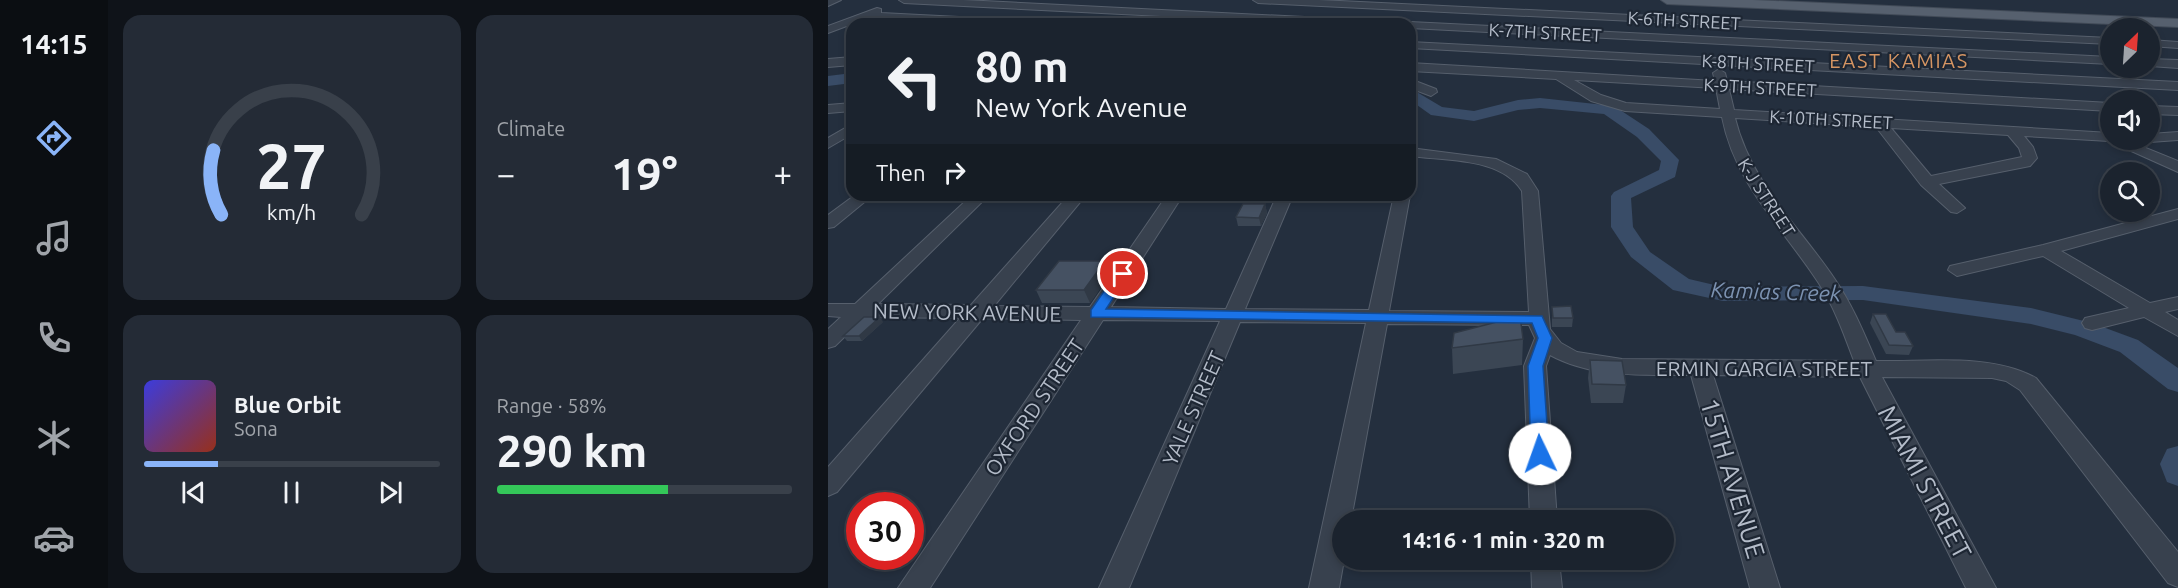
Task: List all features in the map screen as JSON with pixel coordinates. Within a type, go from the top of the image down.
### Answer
[{"type":"main road","points":[[1667,0],[2178,23]]},
{"type":"street","points":[[828,3],[836,0]]},
{"type":"street","points":[[859,18],[904,0],[1265,18]]},
{"type":"street","points":[[1157,18],[1185,0]]},
{"type":"street","name":"K-6TH STREET","points":[[1258,0],[1441,4],[1708,21],[2100,41]]},
{"type":"street","name":"K-J STREET","points":[[1706,1],[1711,40],[1735,143],[1748,174],[1827,282],[1842,309]]},
{"type":"street","points":[[1416,41],[1441,4]]},
{"type":"street","points":[[1974,14],[2100,128]]},
{"type":"street","points":[[866,15],[923,18]]},
{"type":"street","points":[[828,32],[846,24]]},
{"type":"street","name":"K-7TH STREET","points":[[1416,25],[2100,60]]},
{"type":"street","points":[[828,32],[846,34]]},
{"type":"street","points":[[2160,44],[2178,45]]},
{"type":"street","name":"K-8TH STREET","points":[[1416,47],[2178,86]]},
{"type":"street","points":[[828,63],[846,62]]},
{"type":"street","points":[[2160,63],[2178,64]]},
{"type":"street","name":"K-9TH STREET","points":[[1416,66],[2100,106]]},
{"type":"street","name":"K-10TH STREET","points":[[1561,75],[1562,80],[1614,105],[2100,137]]},
{"type":"street","points":[[1416,86],[1431,92]]},
{"type":"street","points":[[828,109],[846,108]]},
{"type":"street","points":[[2160,110],[2178,111]]},
{"type":"street","points":[[1880,122],[1899,150],[1926,182],[1957,208]]},
{"type":"street","points":[[1926,182],[2025,164],[2030,158],[2030,153],[2011,130]]},
{"type":"street","points":[[828,144],[846,133]]},
{"type":"street","points":[[2160,137],[2178,136]]},
{"type":"street","points":[[2139,150],[2178,167]]},
{"type":"street","points":[[1416,154],[1491,162],[1514,172],[1527,183],[1532,211],[1541,328],[1536,366],[1543,510]]},
{"type":"street","points":[[828,223],[857,201]]},
{"type":"street","points":[[828,341],[975,201]]},
{"type":"street","points":[[828,485],[1073,201]]},
{"type":"street","name":"OXFORD STREET","points":[[913,588],[1171,201]]},
{"type":"street","name":"YALE STREET","points":[[1114,588],[1282,201]]},
{"type":"street","points":[[1324,588],[1401,201]]},
{"type":"street","points":[[1957,270],[2046,250],[2178,214]]},
{"type":"street","points":[[2046,250],[2178,329]]},
{"type":"street","points":[[2092,323],[2148,312],[2178,303]]},
{"type":"street","name":"MIAMI STREET","points":[[1842,309],[1867,368],[1981,588]]},
{"type":"street","name":"NEW YORK AVENUE","points":[[828,310],[1379,315],[1541,328]]},
{"type":"street","name":"ERMIN GARCIA STREET","points":[[1541,328],[1553,348],[1582,361],[1622,368],[1992,370],[2023,379],[2178,574]]},
{"type":"street","name":"15TH AVENUE","points":[[1700,368],[1765,588]]},
{"type":"street","points":[[1546,570],[1547,588]]},
{"type":"building","points":[[1243,204],[1265,204],[1259,218],[1236,217]]},
{"type":"building","points":[[1059,261],[1105,261],[1084,290],[1036,290]]},
{"type":"building","points":[[1571,306],[1573,318],[1553,318],[1552,307]]},
{"type":"building","points":[[1873,314],[1886,314],[1896,332],[1905,332],[1913,346],[1889,345]]},
{"type":"building","points":[[1520,316],[1523,339],[1452,348],[1454,333]]},
{"type":"building","points":[[864,317],[880,317],[859,336],[843,336]]},
{"type":"building","points":[[1590,360],[1622,361],[1626,385],[1592,384]]},
{"type":"waterway","name":"Kamias Creek","points":[[828,81],[846,79]]},
{"type":"waterway","name":"Kamias Creek","points":[[1416,97],[1437,111],[1474,116],[1518,105],[1540,103],[1608,109],[1643,133],[1670,160],[1668,173],[1641,184],[1621,196],[1622,227],[1642,257],[1681,285],[1723,294],[1863,293],[2031,316],[2083,329],[2129,346],[2178,382]]},
{"type":"waterway","name":"Kamias Creek","points":[[2178,458],[2175,464],[2178,473]]},
{"type":"district","name":"EAST KAMIAS","points":[[1899,60]]},
{"type":"route","points":[[1123,274],[1096,313],[1379,315],[1537,319],[1545,338],[1536,366],[1540,454]]}]
